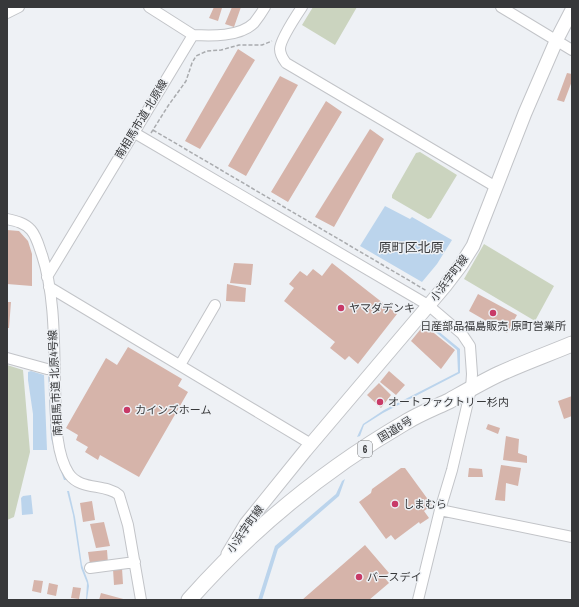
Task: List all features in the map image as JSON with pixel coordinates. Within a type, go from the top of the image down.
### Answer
[{"type":"highway","name":"国道6号","points":[[189,600],[221,565],[262,527],[324,477],[401,425],[499,374],[572,344]]},
{"type":"main road","name":"小浜字町線","points":[[221,565],[246,524],[461,265],[473,246],[525,113],[572,10]]},
{"type":"street","points":[[7,13],[18,7]]},
{"type":"street","points":[[149,7],[192,34],[210,36],[223,35],[242,30],[253,24],[265,7]]},
{"type":"street","points":[[302,7],[282,41],[280,49],[286,63],[496,187]]},
{"type":"street","points":[[501,7],[572,50]]},
{"type":"street","name":"南相馬市道 北原線","points":[[47,277],[192,34]]},
{"type":"street","points":[[133,132],[428,306],[462,334],[470,346],[472,374],[471,389],[452,470],[440,510],[418,600]]},
{"type":"street","name":"南相馬市道 北原4号線","points":[[7,219],[23,224],[32,231],[39,247],[50,287],[57,434],[61,452],[69,473],[80,482],[91,487],[112,491],[119,494],[128,525],[141,600]]},
{"type":"street","points":[[50,287],[311,444]]},
{"type":"street","points":[[180,365],[215,305]]},
{"type":"street","points":[[7,358],[47,369],[55,369]]},
{"type":"street","points":[[440,510],[572,537]]},
{"type":"street","points":[[90,568],[135,562]]},
{"type":"path","points":[[147,140],[168,106],[186,81],[196,56],[207,51],[221,50],[239,45],[262,45],[272,40]]},
{"type":"path","points":[[153,130],[429,292]]},
{"type":"green space","points":[[313,7],[357,7],[335,45],[302,25]]},
{"type":"green space","points":[[420,152],[457,175],[431,218],[428,219],[392,198],[392,195],[416,153]]},
{"type":"green space","points":[[484,244],[554,286],[535,321],[464,279]]},
{"type":"green space","points":[[7,365],[23,370],[30,452],[14,517],[7,520]]},
{"type":"water","points":[[385,206],[410,219],[412,217],[452,240],[437,264],[422,282],[360,246]]},
{"type":"water","points":[[426,321],[460,349],[460,373],[383,413],[364,425],[360,436],[357,437],[363,424],[384,410],[458,372],[457,350],[425,323]]},
{"type":"water","points":[[31,371],[44,375],[47,450],[33,450],[33,414],[28,380],[28,372]]},
{"type":"water","points":[[48,372],[50,373],[50,400],[66,480],[64,480],[51,438]]},
{"type":"water","points":[[345,479],[339,496],[278,549],[262,600],[258,600],[275,546],[336,494],[342,481]]},
{"type":"water","points":[[67,491],[69,491],[75,517],[82,565],[89,586],[87,600],[87,583],[81,568],[73,515]]},
{"type":"water","points":[[31,495],[33,514],[22,515],[21,498],[23,496]]},
{"type":"building","points":[[214,7],[222,8],[218,21],[209,18]]},
{"type":"building","points":[[232,7],[241,7],[234,27],[225,24]]},
{"type":"building","points":[[238,49],[255,60],[200,149],[185,141]]},
{"type":"building","points":[[567,73],[572,74],[572,81],[564,102],[557,100]]},
{"type":"building","points":[[280,76],[298,85],[246,176],[228,166]]},
{"type":"building","points":[[326,101],[342,112],[288,202],[271,192]]},
{"type":"building","points":[[370,129],[384,139],[334,227],[315,217]]},
{"type":"building","points":[[7,230],[19,231],[28,241],[32,254],[32,286],[7,284]]},
{"type":"building","points":[[234,263],[253,264],[251,285],[230,283]]},
{"type":"building","name":"ヤマダデンキ","points":[[332,263],[397,314],[358,364],[349,356],[345,360],[330,348],[335,342],[284,301],[294,288],[289,284],[300,271],[307,276],[313,269],[322,276]]},
{"type":"building","points":[[227,284],[246,288],[245,302],[226,301]]},
{"type":"building","name":"日産部品福島販売 原町営業所","points":[[478,294],[517,315],[507,333],[469,311]]},
{"type":"building","points":[[7,302],[11,302],[9,328],[7,328]]},
{"type":"building","points":[[424,325],[455,350],[441,369],[411,341]]},
{"type":"building","name":"カインズホーム","points":[[128,347],[182,379],[178,386],[188,392],[139,477],[100,455],[98,460],[85,452],[88,447],[76,440],[78,435],[66,428],[106,358],[117,365]]},
{"type":"building","points":[[389,371],[405,385],[396,395],[380,382]]},
{"type":"building","name":"オートファクトリー杉内","points":[[379,383],[391,395],[381,408],[367,395]]},
{"type":"building","points":[[572,396],[572,416],[564,419],[558,401]]},
{"type":"building","points":[[488,424],[500,428],[498,434],[486,429]]},
{"type":"building","points":[[506,436],[519,439],[518,453],[527,456],[527,463],[503,460]]},
{"type":"building","points":[[501,465],[521,468],[518,486],[506,483],[505,501],[495,500]]},
{"type":"building","name":"しまむら","points":[[401,468],[405,468],[432,505],[424,511],[429,518],[420,524],[419,522],[395,540],[391,535],[386,539],[359,502],[371,493],[372,489]]},
{"type":"building","points":[[469,468],[482,469],[483,477],[468,477]]},
{"type":"building","points":[[92,501],[95,520],[83,522],[80,503]]},
{"type":"building","points":[[104,522],[110,546],[96,548],[90,524]]},
{"type":"building","points":[[365,545],[389,573],[384,577],[389,583],[369,600],[302,600]]},
{"type":"building","points":[[107,550],[108,563],[90,564],[88,552]]},
{"type":"building","points":[[122,568],[123,584],[114,585],[113,569]]},
{"type":"building","points":[[34,580],[43,581],[41,593],[32,591]]},
{"type":"building","points":[[49,583],[58,585],[56,596],[47,594]]},
{"type":"building","points":[[73,587],[81,588],[79,599],[71,598]]},
{"type":"building","points":[[101,593],[127,600],[99,600]]},
{"type":"place","name":"ヤマダデンキ","points":[[341,308]]},
{"type":"place","name":"日産部品福島販売 原町営業所","points":[[493,313]]},
{"type":"place","name":"オートファクトリー杉内","points":[[380,402]]},
{"type":"place","name":"カインズホーム","points":[[127,410]]},
{"type":"place","name":"しまむら","points":[[395,504]]},
{"type":"place","name":"バースデイ","points":[[359,577]]},
{"type":"district","name":"原町区北原","points":[[411,247]]}]
